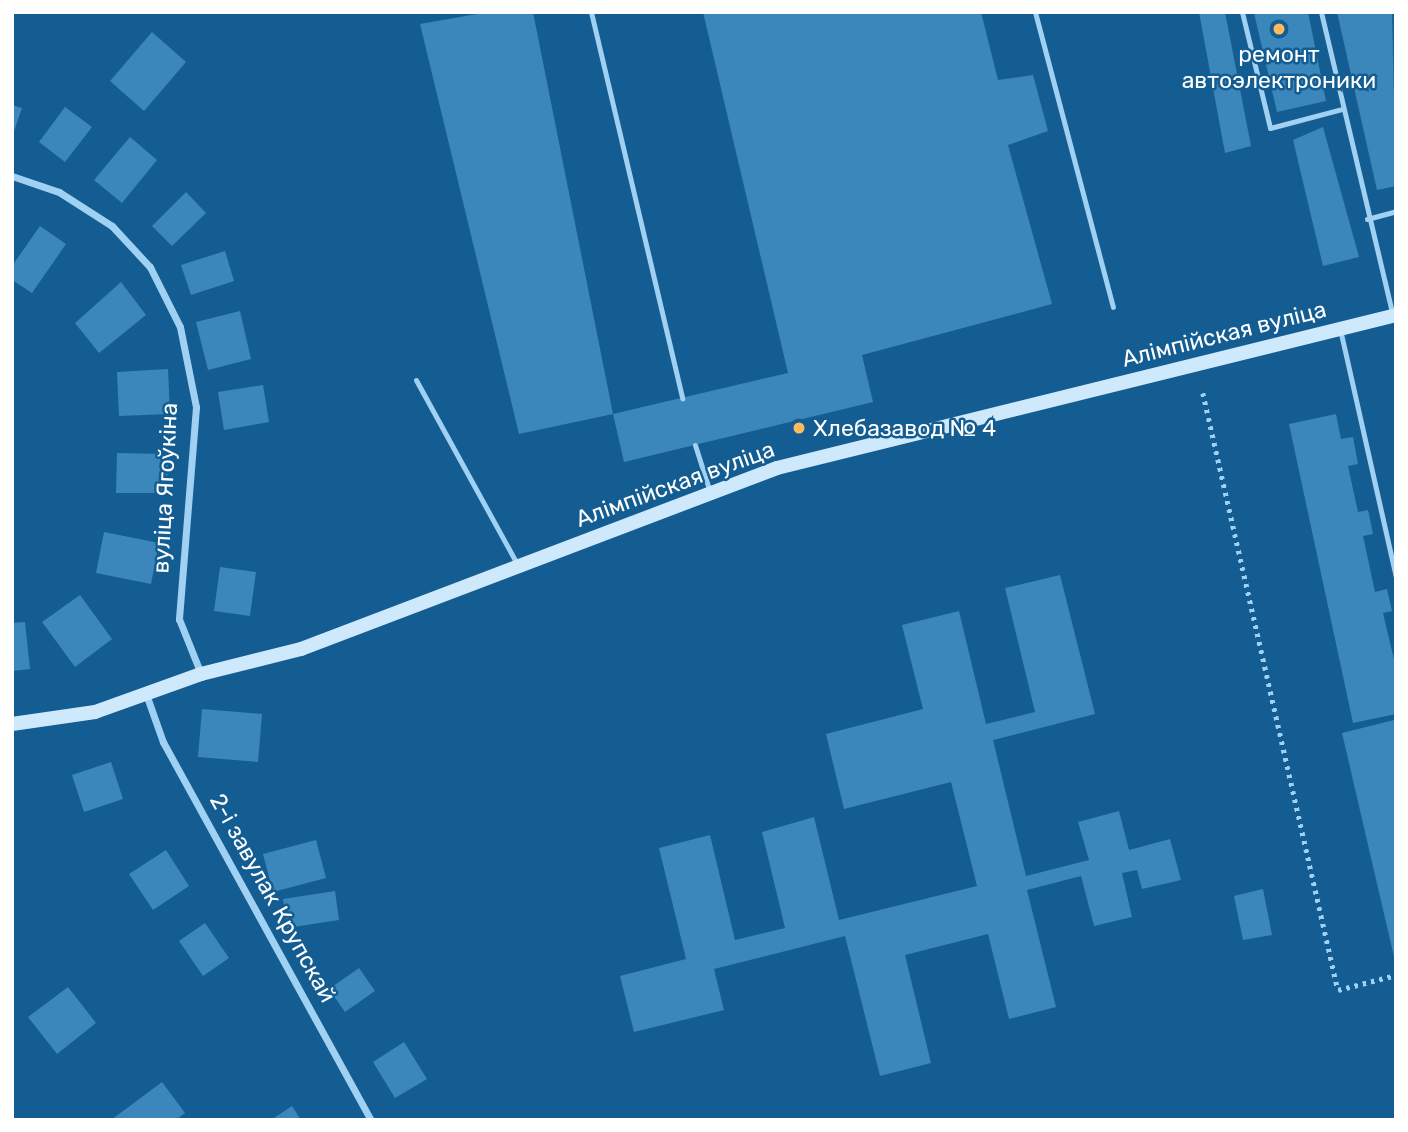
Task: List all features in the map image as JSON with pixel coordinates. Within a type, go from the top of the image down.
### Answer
[{"type":"street","name":"вуліца Ягоўкіна","points":[[12,176],[59,192],[111,226],[150,267],[180,327],[196,407],[179,619],[201,674]]},
{"type":"street","name":"Алімпійская вуліца","points":[[146,693],[201,674],[301,649],[520,570],[710,492],[777,468],[1394,315]]},
{"type":"street","points":[[12,724],[95,712],[146,693]]},
{"type":"street","name":"2-і завулак Крупскай","points":[[146,693],[163,742],[371,1120]]},
{"type":"lane","points":[[591,12],[682,398]]},
{"type":"lane","points":[[1035,12],[1113,307]]},
{"type":"lane","points":[[1242,12],[1270,128],[1342,109]]},
{"type":"lane","points":[[1321,12],[1367,219],[1394,315]]},
{"type":"lane","points":[[1367,219],[1396,211]]},
{"type":"lane","points":[[1340,329],[1396,578]]},
{"type":"lane","points":[[416,380],[520,570]]},
{"type":"lane","points":[[695,445],[710,492]]},
{"type":"path","points":[[1203,393],[1338,990],[1396,975]]},
{"type":"building","points":[[488,12],[533,12],[613,414],[519,434],[420,24]]},
{"type":"building","points":[[703,12],[981,12],[998,80],[1033,75],[1048,131],[1008,145],[1052,304],[862,355],[873,402],[624,462],[613,414],[788,373]]},
{"type":"building","points":[[1199,12],[1225,12],[1251,146],[1225,153]]},
{"type":"building","points":[[1308,12],[1326,101],[1277,112],[1254,13]]},
{"type":"building","points":[[1337,12],[1392,12],[1396,186],[1377,190]]},
{"type":"building","points":[[152,32],[186,62],[144,111],[110,81]]},
{"type":"building","points":[[12,105],[22,108],[13,134],[12,134]]},
{"type":"building","points":[[65,107],[92,127],[65,162],[39,142]]},
{"type":"building","points":[[1323,127],[1359,257],[1323,266],[1293,140]]},
{"type":"building","points":[[130,137],[157,160],[122,203],[94,180]]},
{"type":"building","points":[[186,192],[206,213],[172,246],[152,226]]},
{"type":"building","points":[[40,226],[66,244],[32,293],[12,280],[12,266]]},
{"type":"building","points":[[225,251],[234,281],[191,295],[181,265]]},
{"type":"building","points":[[121,282],[146,315],[99,353],[75,323]]},
{"type":"building","points":[[240,311],[251,359],[208,370],[196,322]]},
{"type":"building","points":[[168,369],[170,414],[119,416],[117,372]]},
{"type":"building","points":[[263,385],[269,422],[224,430],[218,392]]},
{"type":"building","points":[[1336,414],[1341,439],[1353,437],[1358,464],[1348,466],[1358,512],[1368,510],[1373,534],[1363,536],[1375,592],[1387,589],[1392,611],[1383,613],[1396,668],[1396,714],[1353,723],[1289,424]]},
{"type":"building","points":[[117,453],[168,454],[167,493],[116,493]]},
{"type":"building","points":[[104,532],[159,543],[151,584],[96,573]]},
{"type":"building","points":[[220,567],[256,572],[250,616],[214,611]]},
{"type":"building","points":[[1060,575],[1095,714],[993,740],[1026,876],[1089,860],[1078,822],[1119,811],[1129,850],[1170,839],[1181,880],[1142,889],[1137,870],[1122,873],[1132,917],[1094,926],[1081,876],[1027,890],[1056,1007],[1009,1019],[988,934],[905,955],[931,1063],[880,1076],[845,936],[714,969],[724,1010],[634,1032],[620,976],[686,959],[659,848],[710,835],[735,940],[785,928],[762,832],[814,817],[839,920],[977,886],[951,782],[844,809],[826,734],[923,709],[902,625],[959,611],[986,724],[1035,712],[1005,588]]},
{"type":"building","points":[[80,595],[112,639],[75,667],[42,622]]},
{"type":"building","points":[[25,622],[30,669],[12,671],[12,623]]},
{"type":"building","points":[[202,709],[262,714],[258,762],[198,757]]},
{"type":"building","points":[[1394,720],[1396,728],[1395,961],[1342,733]]},
{"type":"building","points":[[111,762],[123,799],[84,812],[72,775]]},
{"type":"building","points":[[316,840],[326,878],[273,892],[263,854]]},
{"type":"building","points":[[166,850],[189,886],[153,910],[129,874]]},
{"type":"building","points":[[1263,889],[1272,935],[1243,940],[1234,896]]},
{"type":"building","points":[[335,891],[339,920],[287,928],[283,899]]},
{"type":"building","points":[[205,923],[229,958],[203,976],[179,941]]},
{"type":"building","points":[[359,968],[375,991],[345,1012],[329,989]]},
{"type":"building","points":[[68,987],[96,1023],[57,1054],[28,1017]]},
{"type":"building","points":[[404,1042],[427,1079],[395,1098],[373,1062]]},
{"type":"building","points":[[162,1082],[185,1113],[176,1120],[111,1120]]},
{"type":"building","points":[[292,1106],[301,1120],[271,1120]]},
{"type":"place","name":"ремонт автоэлектроники","points":[[1279,29]]},
{"type":"place","name":"Хлебазавод № 4","points":[[799,428]]}]
